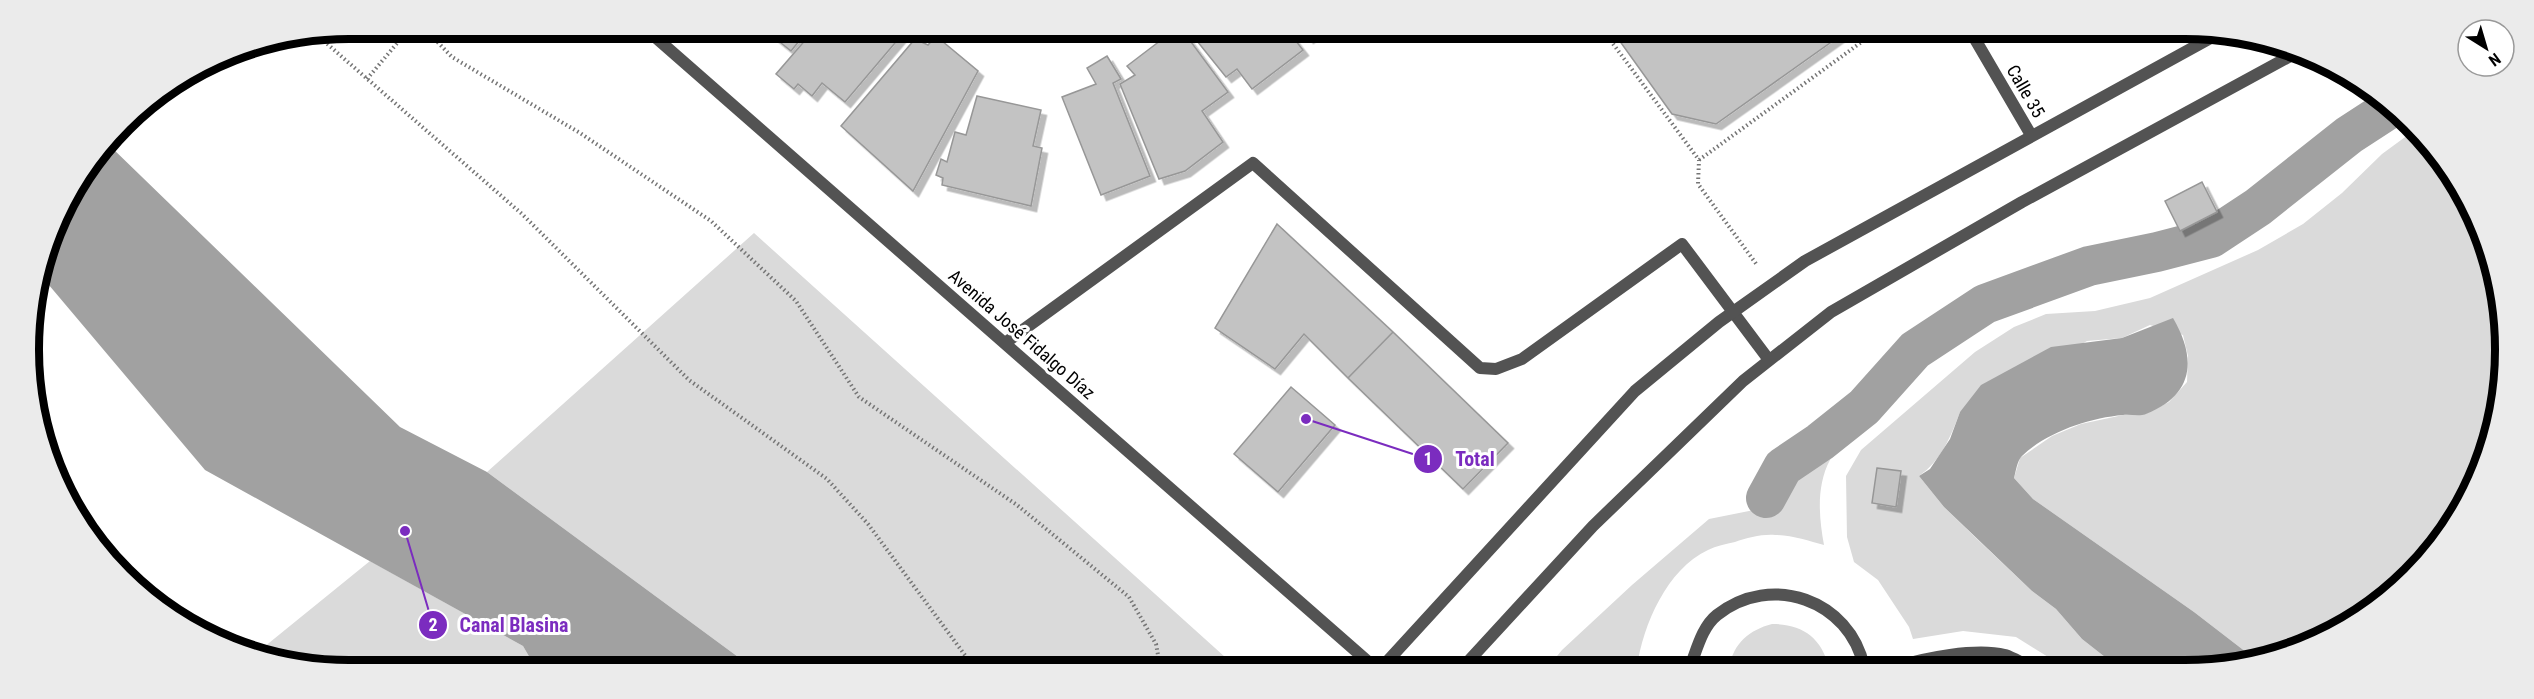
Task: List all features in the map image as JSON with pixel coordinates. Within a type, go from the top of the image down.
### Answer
[{"type":"street","name":"Avenida José Fidalgo Díaz","points":[[657,39],[1366,660]]},
{"type":"street","name":"Calle 35","points":[[1975,39],[2031,135]]},
{"type":"street","points":[[1388,660],[1635,391],[1733,312],[1805,261],[2205,40]]},
{"type":"street","points":[[1470,660],[1593,526],[1743,381],[1831,312],[2022,202],[2289,57]]},
{"type":"street","points":[[1005,343],[1253,163],[1480,368],[1496,369],[1522,358],[1682,244],[1769,360]]},
{"type":"street","points":[[1692,660],[1701,635],[1716,616],[1740,600],[1763,596],[1794,595],[1826,608],[1847,629],[1861,651],[1863,660]]},
{"type":"street","points":[[1926,660],[1963,654],[2005,655],[2015,660]]},
{"type":"path","points":[[368,79],[401,39]]},
{"type":"path","points":[[435,39],[453,57],[580,133],[711,221],[796,301],[859,397],[1017,505],[1129,597],[1156,644],[1159,660]]},
{"type":"path","points":[[1609,39],[1699,160],[1698,184],[1771,285]]},
{"type":"path","points":[[1699,160],[1866,39]]},
{"type":"path","points":[[323,41],[522,214],[690,380],[827,479],[868,524],[969,660]]},
{"type":"shaded area","points":[[2408,135],[2443,177],[2463,212],[2479,250],[2489,289],[2494,329],[2492,390],[2479,449],[2463,487],[2443,522],[2404,569],[2374,596],[2322,628],[2284,644],[2248,653],[2194,612],[2033,499],[2014,478],[2020,458],[2052,436],[2081,424],[2123,415],[2143,415],[2169,402],[2187,382],[2188,356],[2183,335],[2150,325],[2122,338],[2087,341],[1960,412],[1949,439],[1939,455],[1919,476],[1944,507],[1977,539],[2032,591],[2056,609],[2082,639],[2109,660],[2053,660],[2016,637],[1963,631],[1913,639],[1909,627],[1878,580],[1854,562],[1847,537],[1846,476],[1861,450],[1975,352],[2014,327],[2046,314],[2095,311],[2150,298],[2258,250],[2303,224],[2342,193],[2382,154]]},
{"type":"shaded area","points":[[113,149],[400,427],[487,472],[742,660],[531,660],[523,646],[205,470],[47,282],[55,250],[71,212],[91,177]]},
{"type":"shaded area","points":[[754,233],[1228,660],[742,660],[487,472]]},
{"type":"shaded area","points":[[2173,318],[2181,333],[2188,361],[2182,386],[2174,397],[2143,415],[2096,419],[2056,433],[2032,447],[2022,456],[2014,478],[2033,499],[2194,612],[2248,653],[2205,659],[2109,660],[2082,639],[2056,609],[2032,591],[1944,507],[1919,476],[1930,469],[1950,439],[1960,412],[1981,385],[2051,347],[2122,338]]},
{"type":"shaded area","points":[[1852,429],[1830,460],[1822,480],[1820,513],[1824,545],[1794,537],[1770,535],[1711,549],[1693,559],[1669,584],[1651,617],[1638,660],[1554,660],[1632,585],[1709,519],[1774,506],[1803,463],[1824,445]]},
{"type":"shaded area","points":[[370,561],[523,646],[531,660],[329,659],[299,656],[264,647]]},
{"type":"shaded area","points":[[1772,624],[1792,626],[1809,634],[1821,648],[1826,660],[1731,660],[1744,639]]},
{"type":"building","points":[[776,39],[801,39],[791,51]]},
{"type":"building","points":[[806,39],[898,39],[845,102],[822,83],[812,96],[798,84],[794,89],[776,74]]},
{"type":"building","points":[[915,39],[928,45],[933,39],[940,39],[978,71],[913,191],[841,126]]},
{"type":"building","points":[[1162,39],[1189,39],[1228,92],[1202,111],[1223,142],[1185,171],[1159,179],[1120,84],[1135,75],[1127,66]]},
{"type":"building","points":[[1195,39],[1294,39],[1303,50],[1252,89],[1237,69],[1226,77]]},
{"type":"building","points":[[1618,39],[1836,39],[1716,124],[1672,114]]},
{"type":"building","points":[[1107,56],[1121,79],[1113,83],[1150,176],[1101,195],[1062,97],[1096,84],[1087,68]]},
{"type":"building","points":[[977,96],[1041,110],[1033,146],[1042,148],[1031,206],[942,185],[943,178],[936,175],[941,159],[947,162],[955,132],[966,135]]},
{"type":"building","points":[[2202,182],[2217,212],[2180,231],[2165,201]]},
{"type":"building","points":[[1277,224],[1393,332],[1348,378],[1304,334],[1275,369],[1215,328]]},
{"type":"building","points":[[1393,332],[1508,443],[1463,489],[1348,378]]},
{"type":"building","points":[[1291,387],[1335,425],[1278,492],[1234,454]]},
{"type":"building","points":[[1877,468],[1901,471],[1896,507],[1872,503]]},
{"type":"waterway","points":[[1766,498],[1783,467],[1820,442],[1864,407],[1915,350],[1985,304],[2089,266],[2211,238],[2258,207],[2349,135],[2384,112]]},
{"type":"place","name":"Total","points":[[1306,419]]},
{"type":"place","name":"Canal Blasina","points":[[405,531]]}]
